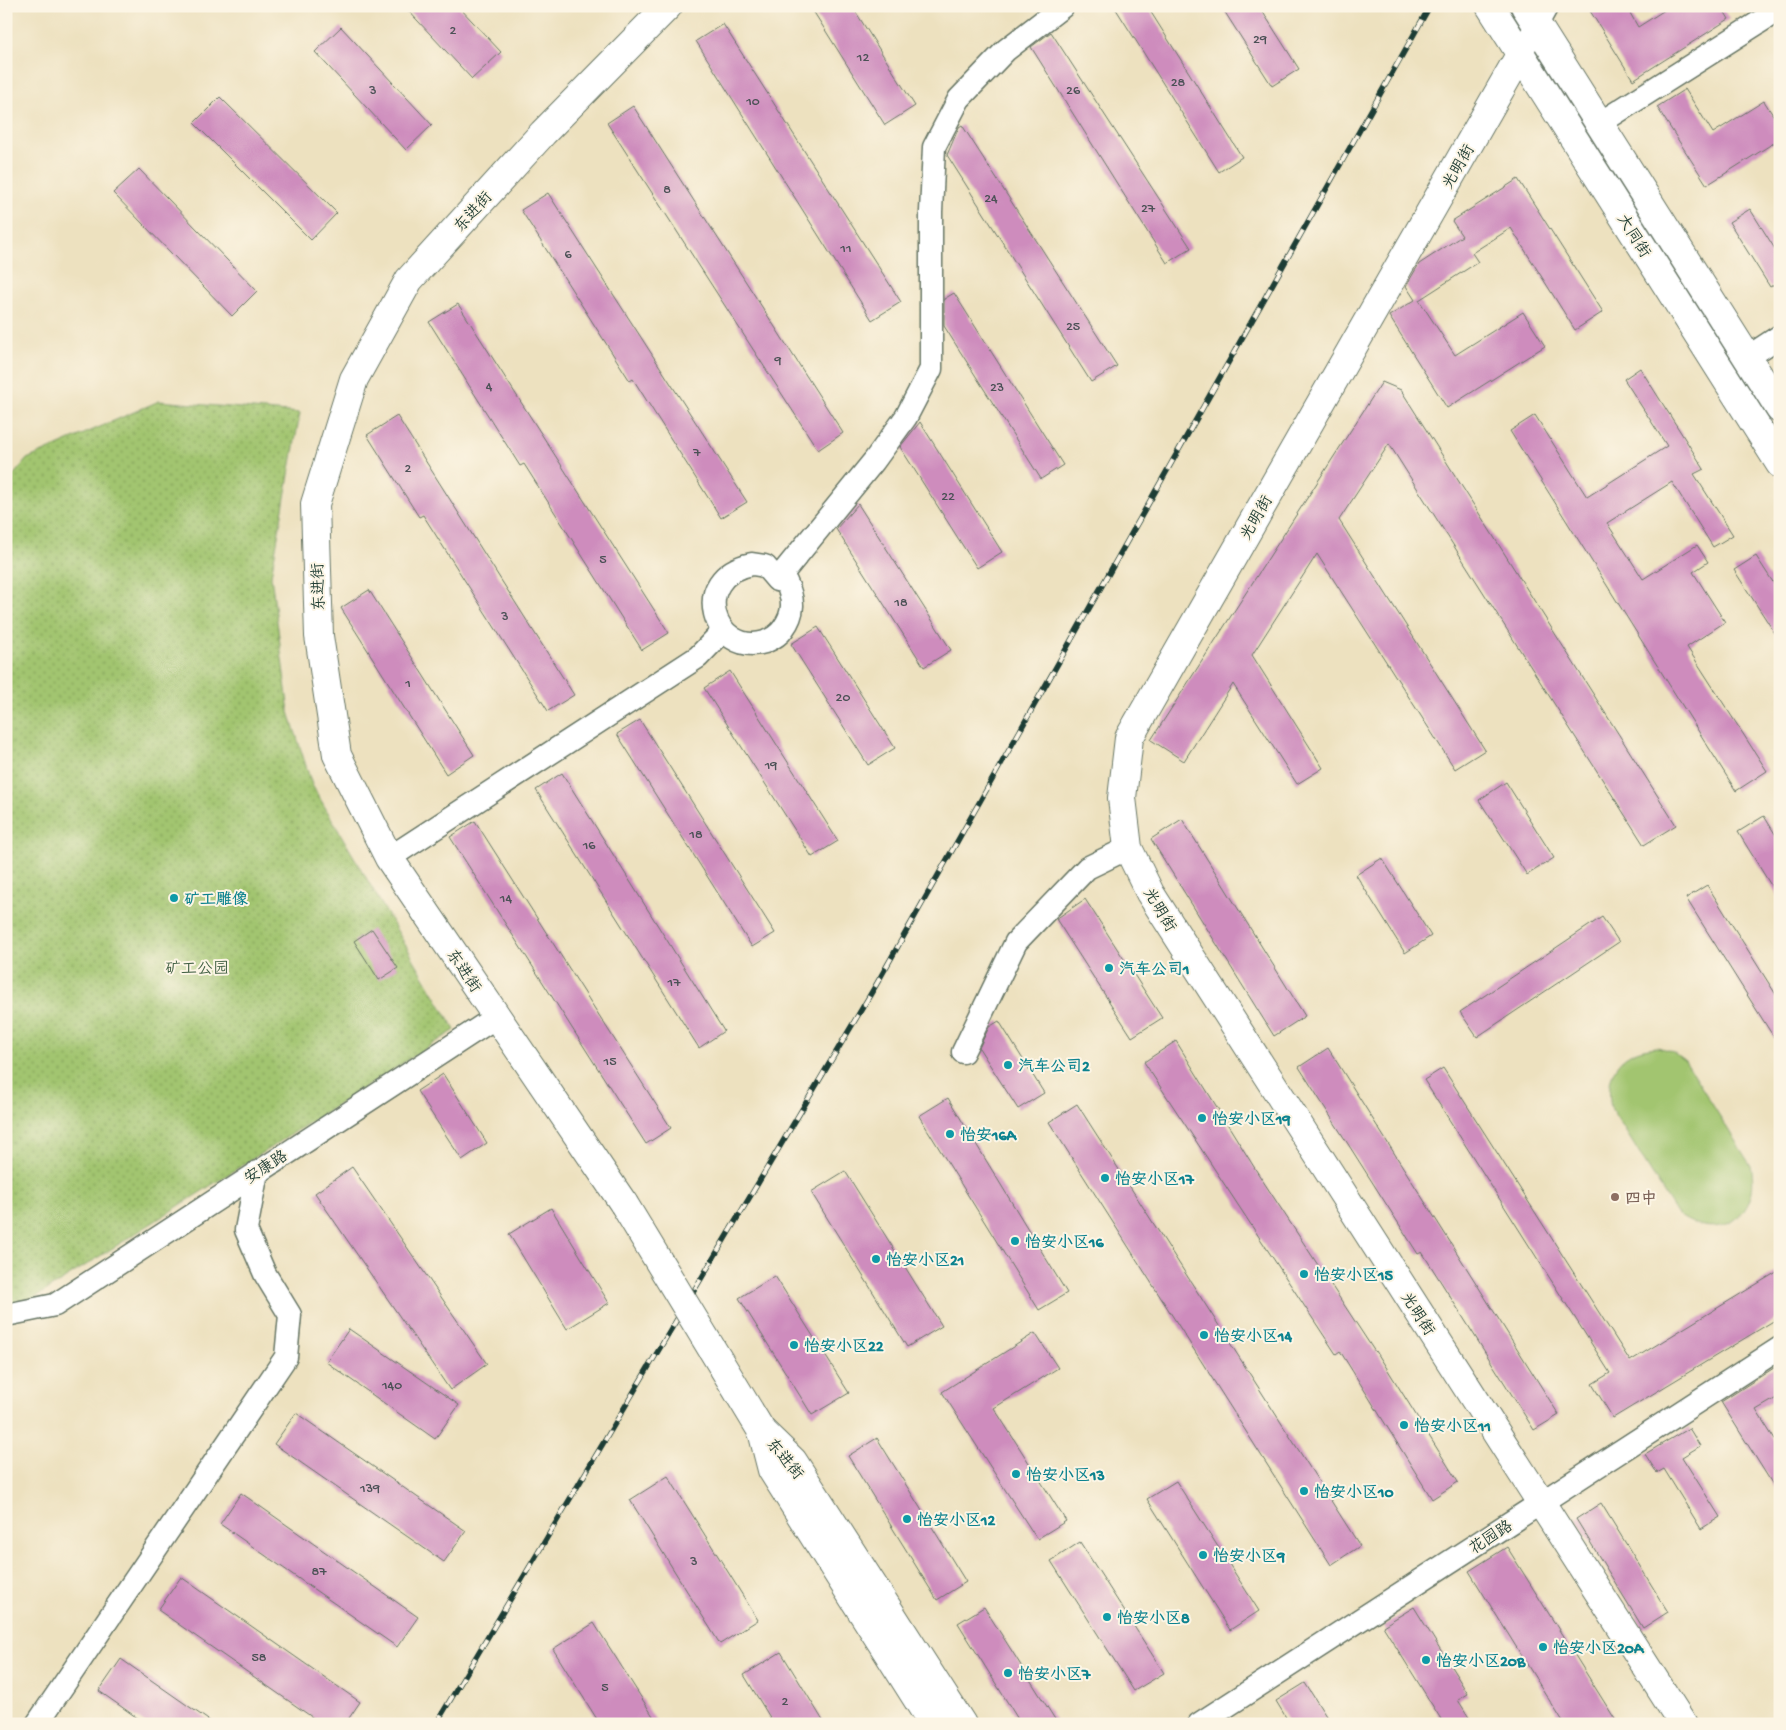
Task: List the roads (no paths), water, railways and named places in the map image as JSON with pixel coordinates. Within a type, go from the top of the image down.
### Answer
[{"type":"main road","name":"东进街","points":[[668,6],[543,133],[409,280],[354,379],[315,504],[319,636],[337,755],[389,858],[624,1204],[762,1430],[793,1461],[962,1724]]},
{"type":"main road","name":"大同街","points":[[1490,6],[1780,464]]},
{"type":"main road","name":"大同街","points":[[1536,12],[1600,123],[1780,409]]},
{"type":"main road","name":"光明街","points":[[1520,55],[1128,738],[1122,798],[1128,848],[1150,893],[1683,1724]]},
{"type":"main road","name":"东进街","points":[[762,1430],[772,1470],[934,1724]]},
{"type":"street","points":[[777,580],[874,461],[906,417],[931,369],[931,212],[934,147],[959,100],[1006,50],[1063,6]]},
{"type":"street","points":[[1600,123],[1780,9]]},
{"type":"street","points":[[1520,55],[1536,12]]},
{"type":"street","points":[[1748,357],[1780,336]]},
{"type":"street","points":[[752,564],[765,566],[777,580],[786,582],[792,594],[793,608],[789,621],[781,632],[770,640],[758,644],[745,643],[723,631],[713,608],[714,595],[719,583],[727,574],[738,567],[752,564]]},
{"type":"street","points":[[389,858],[698,657],[723,631]]},
{"type":"street","points":[[963,1052],[1016,942],[1087,868],[1128,848]]},
{"type":"street","name":"安康路","points":[[6,1315],[55,1305],[496,1017]]},
{"type":"street","points":[[37,1724],[286,1358],[290,1315],[265,1274],[246,1230],[257,1172]]},
{"type":"street","points":[[6,1300],[32,1310]]},
{"type":"street","name":"花园路","points":[[1199,1724],[1780,1348]]},
{"type":"railway","points":[[436,1724],[876,985],[1430,6]]},
{"type":"place","name":"矿工雕像","points":[[174,898]]},
{"type":"place","name":"汽车公司1","points":[[1109,968]]},
{"type":"place","name":"汽车公司2","points":[[1008,1065]]},
{"type":"place","name":"怡安小区19","points":[[1202,1118]]},
{"type":"place","name":"怡安16A","points":[[950,1134]]},
{"type":"place","name":"怡安小区17","points":[[1105,1178]]},
{"type":"place","name":"四中","points":[[1615,1197]]},
{"type":"place","name":"怡安小区16","points":[[1015,1241]]},
{"type":"place","name":"怡安小区21","points":[[876,1259]]},
{"type":"place","name":"怡安小区15","points":[[1304,1274]]},
{"type":"place","name":"怡安小区14","points":[[1204,1335]]},
{"type":"place","name":"怡安小区22","points":[[794,1345]]},
{"type":"place","name":"怡安小区11","points":[[1404,1425]]},
{"type":"place","name":"怡安小区13","points":[[1016,1474]]},
{"type":"place","name":"怡安小区10","points":[[1304,1491]]},
{"type":"place","name":"怡安小区12","points":[[907,1519]]},
{"type":"place","name":"怡安小区9","points":[[1203,1555]]},
{"type":"place","name":"怡安小区8","points":[[1107,1617]]},
{"type":"place","name":"怡安小区20A","points":[[1543,1647]]},
{"type":"place","name":"怡安小区20B","points":[[1426,1660]]},
{"type":"place","name":"怡安小区7","points":[[1008,1673]]},
{"type":"park label","name":"矿工公园","points":[[197,967]]}]
